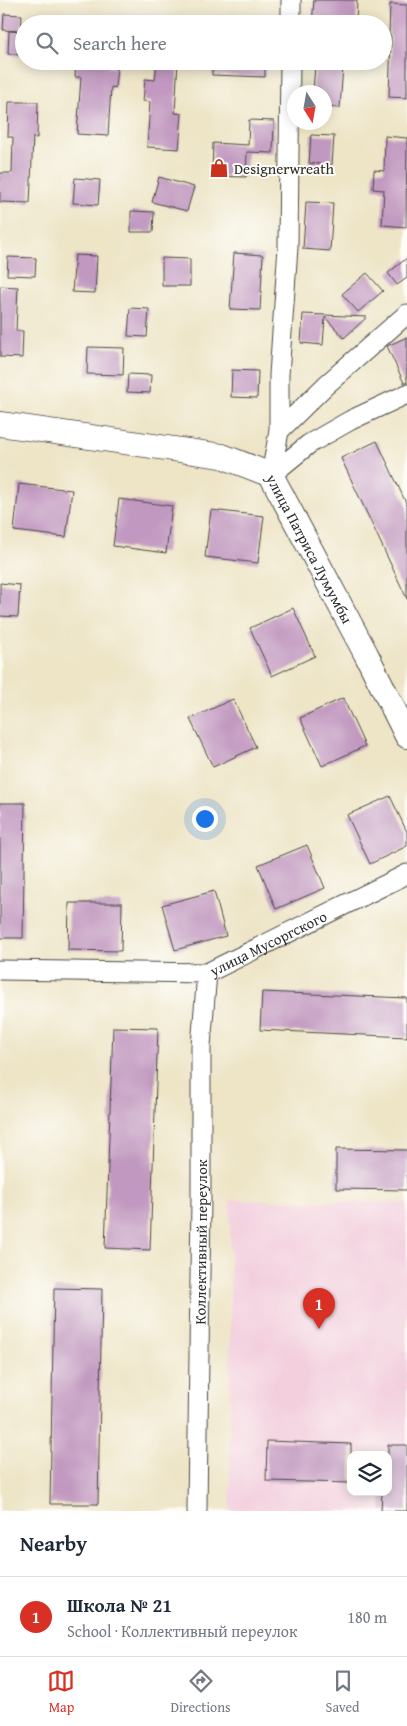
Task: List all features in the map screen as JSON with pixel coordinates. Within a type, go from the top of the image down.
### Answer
[{"type":"street","points":[[290,15],[291,0]]},
{"type":"street","points":[[272,475],[279,431],[279,375],[288,247],[290,70]]},
{"type":"street","points":[[279,431],[326,385],[407,314]]},
{"type":"street","points":[[272,475],[309,444],[351,420],[407,394]]},
{"type":"street","name":"улица Патриса Лумумбы","points":[[0,424],[222,456],[272,475],[407,736]]},
{"type":"street","name":"улица Мусоргского","points":[[0,970],[207,973],[407,874]]},
{"type":"street","name":"Коллективный переулок","points":[[197,1511],[202,1198],[202,1046],[207,973]]},
{"type":"shaded area","points":[[230,1200],[407,1203],[407,1511],[230,1511]]},
{"type":"building","points":[[314,0],[357,0],[356,15],[313,15]]},
{"type":"building","points":[[390,4],[407,5],[407,98],[389,97],[390,70],[392,70],[392,15],[390,15]]},
{"type":"building","points":[[4,14],[22,15],[15,15],[15,31],[3,30]]},
{"type":"building","points":[[9,31],[15,31],[15,54],[8,54]]},
{"type":"building","points":[[75,70],[117,70],[115,88],[111,87],[108,136],[77,134],[81,77],[75,77]]},
{"type":"building","points":[[156,70],[177,70],[175,113],[182,114],[179,149],[147,147],[150,102],[143,101],[145,79],[155,80]]},
{"type":"building","points":[[212,70],[265,70],[265,77],[212,75]]},
{"type":"building","points":[[315,70],[343,70],[340,108],[332,108],[332,85],[314,85]]},
{"type":"building","points":[[9,102],[38,102],[37,138],[33,137],[30,203],[0,202],[0,173],[12,173],[13,137],[8,137]]},
{"type":"building","points":[[249,120],[274,121],[273,153],[247,152],[246,177],[212,176],[213,143],[248,145]]},
{"type":"building","points":[[311,135],[334,136],[332,165],[309,163]]},
{"type":"building","points":[[385,136],[407,138],[406,227],[382,225],[384,190],[373,189],[374,170],[384,171]]},
{"type":"building","points":[[159,177],[194,187],[187,211],[152,202]]},
{"type":"building","points":[[75,178],[100,180],[98,205],[73,203]]},
{"type":"building","points":[[306,202],[333,203],[330,251],[303,249]]},
{"type":"building","points":[[131,211],[154,212],[153,232],[131,232]]},
{"type":"building","points":[[234,253],[263,255],[260,310],[230,309]]},
{"type":"building","points":[[75,255],[97,256],[95,293],[72,292]]},
{"type":"building","points":[[8,257],[36,258],[35,276],[7,275]]},
{"type":"building","points":[[162,258],[190,259],[190,286],[162,286]]},
{"type":"building","points":[[407,258],[407,278],[397,285],[388,273]]},
{"type":"building","points":[[367,273],[383,291],[358,312],[342,294]]},
{"type":"building","points":[[0,286],[18,287],[16,331],[23,331],[22,358],[0,357]]},
{"type":"building","points":[[130,308],[149,309],[147,337],[128,336]]},
{"type":"building","points":[[303,314],[367,317],[344,338],[325,317],[323,345],[301,343]]},
{"type":"building","points":[[407,337],[407,383],[404,383],[387,346]]},
{"type":"building","points":[[88,347],[124,348],[123,375],[87,374]]},
{"type":"building","points":[[232,370],[258,371],[257,398],[231,397]]},
{"type":"building","points":[[128,374],[151,375],[150,393],[127,392]]},
{"type":"building","points":[[377,441],[407,505],[407,599],[341,458]]},
{"type":"building","points":[[19,484],[72,490],[66,537],[14,531]]},
{"type":"building","points":[[119,499],[172,506],[166,553],[113,546]]},
{"type":"building","points":[[211,510],[264,516],[258,563],[205,557]]},
{"type":"building","points":[[0,583],[20,585],[18,617],[0,616]]},
{"type":"building","points":[[293,608],[315,656],[272,676],[250,628]]},
{"type":"building","points":[[343,698],[365,746],[322,766],[300,718]]},
{"type":"building","points":[[233,699],[256,747],[213,767],[190,719]]},
{"type":"building","points":[[390,796],[407,832],[407,846],[370,864],[347,815]]},
{"type":"building","points":[[0,803],[25,803],[23,938],[0,938]]},
{"type":"building","points":[[307,845],[325,888],[276,909],[258,865]]},
{"type":"building","points":[[214,891],[226,936],[175,950],[162,905]]},
{"type":"building","points":[[69,903],[122,903],[121,951],[68,950]]},
{"type":"building","points":[[262,992],[407,998],[407,1037],[260,1030]]},
{"type":"building","points":[[113,1027],[158,1028],[150,1250],[105,1248]]},
{"type":"building","points":[[336,1149],[407,1150],[407,1190],[336,1189]]},
{"type":"building","points":[[54,1288],[102,1289],[98,1504],[50,1504]]},
{"type":"building","points":[[267,1441],[351,1444],[351,1451],[347,1451],[347,1483],[266,1481]]},
{"type":"building","points":[[388,1445],[407,1445],[407,1511],[381,1511],[382,1496],[392,1496],[392,1451],[388,1451]]},
{"type":"place","name":"Designerwreath","points":[[219,168]]},
{"type":"place","name":"Школа № 21","points":[[319,1329]]}]
